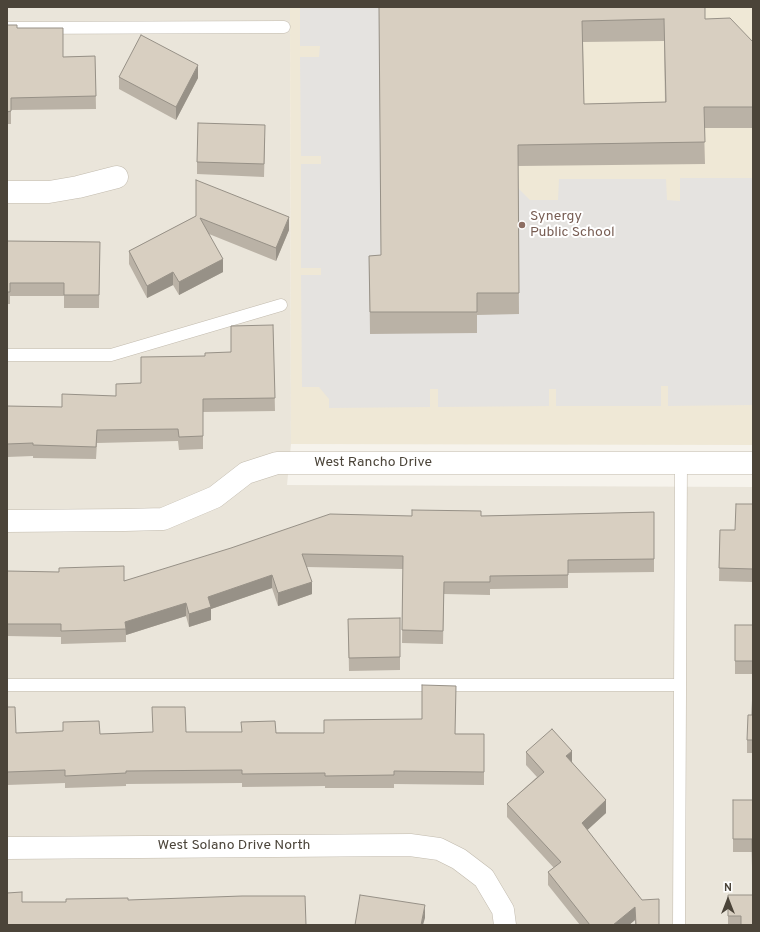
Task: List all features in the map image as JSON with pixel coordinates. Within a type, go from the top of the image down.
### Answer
[{"type":"street","points":[[7,192],[48,192],[78,187],[118,177]]},
{"type":"street","name":"West Rancho Drive","points":[[7,521],[163,519],[215,497],[246,473],[277,463],[753,463]]},
{"type":"street","name":"West Solano Drive North","points":[[7,848],[410,845],[439,849],[459,859],[484,878],[503,910],[505,925]]},
{"type":"lane","points":[[7,28],[284,27]]},
{"type":"lane","points":[[7,355],[111,354],[281,305]]},
{"type":"lane","points":[[679,925],[681,463]]},
{"type":"lane","points":[[7,685],[680,685]]},
{"type":"shaded area","points":[[7,7],[290,7],[291,444],[287,485],[753,487],[753,925],[7,925]]},
{"type":"shaded area","name":"Synergy Public School","points":[[290,7],[753,7],[753,445],[291,444]]},
{"type":"shaded area","name":"Synergy Public School","points":[[300,7],[527,7],[507,177],[530,200],[558,200],[559,179],[666,179],[667,200],[680,201],[680,178],[753,178],[753,405],[668,406],[668,386],[661,386],[661,406],[556,406],[556,389],[549,389],[549,406],[438,407],[438,389],[430,389],[430,407],[329,408],[329,399],[319,387],[302,387],[301,275],[321,275],[321,268],[301,268],[301,164],[321,164],[321,156],[301,156],[300,57],[319,57],[320,46],[300,46]]},
{"type":"building","points":[[379,7],[705,7],[705,19],[730,18],[753,42],[753,107],[704,107],[705,142],[518,145],[519,293],[477,293],[477,312],[370,312],[369,256],[381,255]],"holes":[[[664,19],[666,102],[584,104],[582,21]]]},
{"type":"building","points":[[7,25],[17,25],[17,28],[63,28],[63,57],[95,56],[96,96],[11,98],[11,111],[7,112]]},
{"type":"building","points":[[141,35],[198,65],[176,107],[119,77]]},
{"type":"building","points":[[198,123],[265,125],[264,164],[197,162]]},
{"type":"building","points":[[196,180],[289,217],[276,248],[200,218],[223,259],[179,282],[173,272],[147,286],[129,251],[196,216]]},
{"type":"building","points":[[7,241],[100,242],[99,295],[64,295],[64,283],[10,283],[10,292],[7,292]]},
{"type":"building","points":[[273,325],[275,398],[203,399],[203,436],[179,437],[178,429],[97,430],[96,447],[33,445],[33,443],[7,444],[7,406],[62,407],[62,394],[116,396],[116,384],[141,383],[141,357],[205,356],[205,353],[231,352],[231,326]]},
{"type":"building","points":[[736,504],[753,504],[753,569],[719,568],[720,530],[735,530]]},
{"type":"building","points":[[412,510],[481,511],[481,516],[654,512],[654,559],[568,560],[568,575],[490,576],[490,582],[444,582],[443,631],[402,630],[403,556],[302,554],[312,582],[278,593],[272,575],[208,597],[211,607],[189,614],[186,603],[125,622],[126,629],[61,631],[61,624],[7,624],[7,571],[59,572],[59,568],[124,566],[124,581],[231,548],[330,514],[412,516]]},
{"type":"building","points":[[400,618],[400,657],[349,658],[348,619]]},
{"type":"building","points":[[735,625],[753,625],[753,661],[735,661]]},
{"type":"building","points":[[422,685],[456,686],[455,734],[484,734],[484,772],[394,771],[394,775],[325,776],[325,773],[242,774],[242,770],[126,771],[126,773],[65,776],[65,770],[7,772],[7,707],[15,707],[16,733],[63,731],[63,722],[99,721],[100,734],[153,732],[152,707],[185,707],[186,732],[242,732],[241,722],[275,721],[276,733],[324,733],[324,720],[422,719]]},
{"type":"building","points":[[753,686],[753,740],[747,740],[748,715],[752,715]]},
{"type":"building","points":[[552,729],[572,751],[566,756],[606,800],[582,823],[642,900],[659,899],[659,925],[636,925],[635,907],[613,925],[590,925],[548,872],[561,862],[507,804],[544,772],[526,752]]},
{"type":"building","points":[[733,800],[753,800],[753,895],[752,839],[733,839]]},
{"type":"building","points":[[22,892],[22,902],[66,902],[66,899],[128,898],[128,900],[242,896],[305,896],[306,925],[7,925],[7,893]]},
{"type":"building","points":[[360,895],[425,905],[421,925],[355,925]]},
{"type":"building","points":[[728,895],[753,895],[753,925],[741,925],[741,916],[728,916]]},
{"type":"place","name":"Synergy Public School","points":[[522,225]]}]
